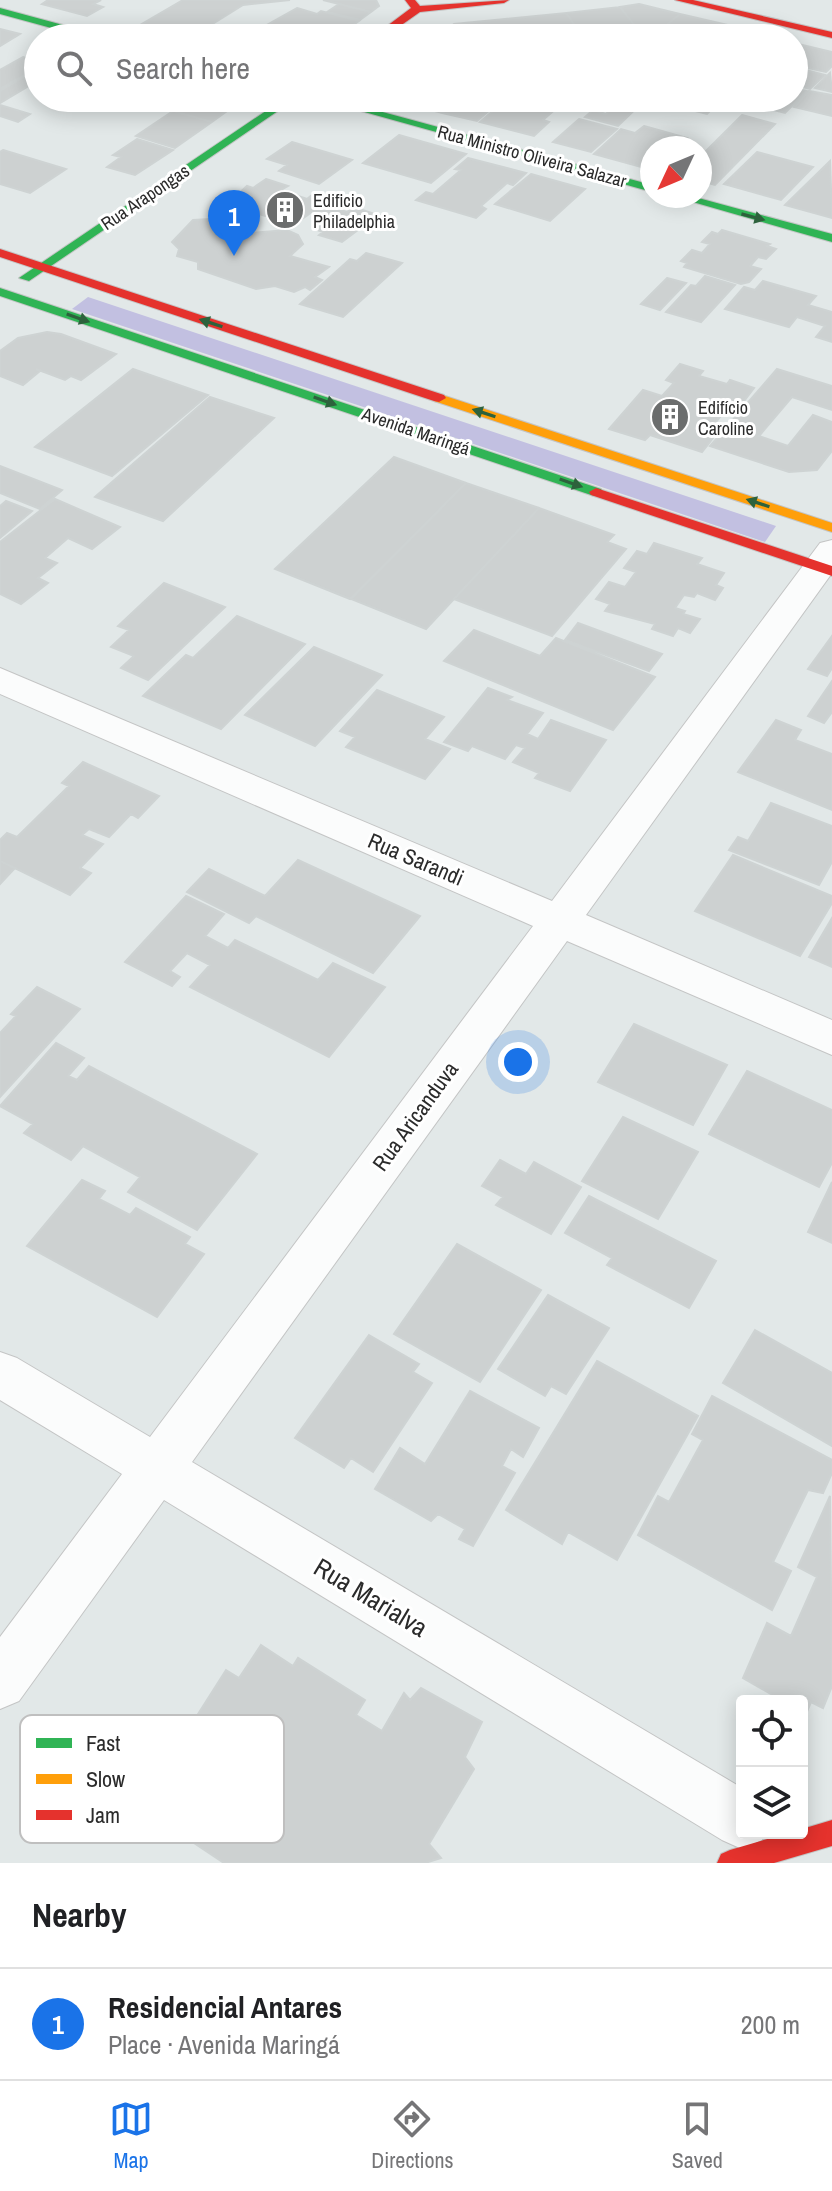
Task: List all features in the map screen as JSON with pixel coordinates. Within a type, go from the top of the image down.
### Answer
[{"type":"street","points":[[392,24],[414,4],[504,0]]},
{"type":"street","points":[[680,0],[787,24]]},
{"type":"street","points":[[0,11],[48,24]]},
{"type":"street","points":[[808,29],[832,35]]},
{"type":"street","name":"Rua Arapongas","points":[[1,294],[271,112]]},
{"type":"street","name":"Rua Ministro Oliveira Salazar","points":[[370,112],[640,186]]},
{"type":"street","points":[[712,205],[832,238]]},
{"type":"street","name":"Avenida Maringá","points":[[0,253],[41,267],[237,351],[829,554]]},
{"type":"street","name":"Avenida Maringá","points":[[1,294],[237,351],[829,554]]},
{"type":"street","name":"Rua Aricanduva","points":[[0,1682],[829,554]]},
{"type":"street","name":"Rua Sarandi","points":[[0,680],[832,1038]]},
{"type":"street","name":"Rua Marialva","points":[[0,1374],[736,1811]]},
{"type":"street","points":[[730,1863],[783,1839]]},
{"type":"shaded area","points":[[88,297],[776,526],[765,542],[72,309]]},
{"type":"building","points":[[48,0],[101,0],[93,4],[103,7],[87,16],[42,4]]},
{"type":"building","points":[[183,0],[290,0],[243,5],[212,24],[142,24]]},
{"type":"building","points":[[323,0],[376,0],[379,6],[371,12]]},
{"type":"building","points":[[339,4],[371,12],[360,20],[327,12]]},
{"type":"building","points":[[639,4],[680,14],[668,24],[634,24],[620,7]]},
{"type":"building","points":[[620,7],[633,24],[574,24],[566,13]]},
{"type":"building","points":[[297,8],[359,21],[355,24],[268,24]]},
{"type":"building","points":[[566,13],[574,24],[454,24]]},
{"type":"building","points":[[680,14],[724,24],[668,24]]},
{"type":"building","points":[[0,29],[20,34],[0,46]]},
{"type":"building","points":[[808,46],[832,52],[832,66],[826,72],[808,68]]},
{"type":"building","points":[[24,57],[24,75],[0,89],[0,70]]},
{"type":"building","points":[[808,71],[825,75],[810,89]]},
{"type":"building","points":[[830,73],[832,92],[815,88]]},
{"type":"building","points":[[24,77],[24,89],[0,103],[0,91]]},
{"type":"building","points":[[808,92],[832,95],[832,116],[808,110]]},
{"type":"building","points":[[0,105],[30,114],[18,122],[0,116]]},
{"type":"building","points":[[172,112],[212,122],[175,148],[136,136]]},
{"type":"building","points":[[177,112],[226,112],[212,122]]},
{"type":"building","points":[[443,112],[488,112],[477,121]]},
{"type":"building","points":[[492,112],[552,112],[543,120],[549,122],[534,136],[480,122]]},
{"type":"building","points":[[591,112],[632,112],[618,126],[585,117]]},
{"type":"building","points":[[742,115],[775,124],[715,185],[712,184],[712,145]]},
{"type":"building","points":[[579,119],[617,129],[591,152],[553,142]]},
{"type":"building","points":[[644,126],[680,136],[640,136],[640,167],[594,154],[621,129],[635,133]]},
{"type":"building","points":[[399,135],[466,154],[431,183],[363,163]]},
{"type":"building","points":[[137,139],[173,150],[135,175],[107,167],[121,157],[113,155]]},
{"type":"building","points":[[292,142],[352,160],[319,184],[279,171],[287,165],[267,159]]},
{"type":"building","points":[[3,150],[66,169],[30,193],[0,184],[0,152]]},
{"type":"building","points":[[757,152],[813,167],[781,200],[724,184]]},
{"type":"building","points":[[468,158],[526,173],[513,185],[507,183],[481,206],[486,209],[476,218],[416,200],[426,192],[433,194],[461,170],[455,169]]},
{"type":"building","points":[[830,161],[832,218],[785,205]]},
{"type":"building","points":[[531,174],[585,189],[550,221],[495,204]]},
{"type":"building","name":"Edificio Philadelphia","points":[[266,179],[288,186],[281,190],[307,199],[313,194],[331,200],[325,205],[347,212],[354,207],[378,215],[342,242],[319,235],[323,232],[314,229],[324,222],[316,219],[321,215],[312,212],[298,222],[269,213],[265,216],[256,213],[251,217],[223,208],[247,186],[253,188]]},
{"type":"building","points":[[210,219],[251,233],[287,230],[298,235],[303,244],[290,256],[329,267],[315,277],[322,280],[310,290],[305,287],[294,292],[275,286],[256,289],[198,269],[198,262],[177,256],[179,249],[172,242],[193,220]]},
{"type":"building","points":[[722,230],[770,244],[767,246],[776,249],[766,259],[758,257],[750,266],[761,269],[749,282],[741,284],[684,267],[687,263],[681,261],[692,250],[702,253],[710,244],[702,242],[712,232],[718,234]]},
{"type":"building","points":[[366,253],[402,263],[343,317],[300,304],[350,259],[357,261]]},
{"type":"building","points":[[705,276],[735,285],[701,322],[666,312],[691,285],[696,286]]},
{"type":"building","points":[[667,278],[686,283],[660,310],[641,304]]},
{"type":"building","points":[[763,281],[816,296],[808,305],[832,312],[832,342],[816,337],[825,326],[797,317],[789,327],[725,309],[744,287],[755,290]]},
{"type":"building","points":[[47,332],[116,354],[81,380],[71,376],[65,380],[36,369],[40,371],[23,385],[0,376],[0,351],[18,338]]},
{"type":"building","name":"Edifício Caroline","points":[[680,364],[703,371],[699,376],[727,384],[730,380],[754,388],[741,405],[732,402],[705,436],[713,438],[702,452],[650,435],[645,440],[609,429],[643,390],[662,396],[674,383],[666,380]]},
{"type":"building","points":[[133,369],[208,395],[112,476],[35,447]]},
{"type":"building","points":[[777,369],[832,386],[832,410],[792,397],[759,436],[788,446],[813,415],[832,422],[832,451],[817,470],[789,472],[710,446]]},
{"type":"building","points":[[210,397],[274,418],[163,521],[95,497]]},
{"type":"building","points":[[394,457],[466,483],[350,599],[275,569]]},
{"type":"building","points":[[0,466],[62,490],[40,509],[0,493]]},
{"type":"building","points":[[466,483],[539,508],[426,629],[351,599]]},
{"type":"building","points":[[55,499],[120,527],[92,549],[68,538],[45,558],[57,563],[38,578],[48,583],[21,604],[0,594],[0,542]]},
{"type":"building","points":[[6,501],[32,511],[0,538],[0,506]]},
{"type":"building","points":[[539,508],[614,535],[607,542],[626,549],[552,636],[454,599]]},
{"type":"building","points":[[654,543],[702,558],[697,564],[724,573],[716,585],[723,588],[715,600],[697,593],[694,597],[684,595],[675,608],[700,619],[690,633],[678,628],[673,636],[652,629],[655,624],[605,611],[610,604],[596,599],[609,582],[625,587],[636,572],[624,568],[637,551],[647,554]]},
{"type":"building","points":[[164,583],[225,607],[148,680],[121,668],[134,656],[111,647],[129,630],[118,626]]},
{"type":"building","points":[[237,616],[305,644],[221,729],[143,696],[186,655],[193,658]]},
{"type":"building","points":[[578,623],[662,654],[649,671],[565,640]]},
{"type":"building","points":[[474,630],[540,656],[556,638],[655,677],[613,730],[444,661]]},
{"type":"building","points":[[832,636],[832,668],[827,676],[808,669]]},
{"type":"building","points":[[314,647],[382,675],[315,746],[245,715]]},
{"type":"building","points":[[832,681],[832,712],[824,723],[808,716]]},
{"type":"building","points":[[488,688],[512,697],[507,700],[543,713],[527,734],[538,739],[551,720],[606,740],[570,791],[535,778],[539,773],[513,762],[525,748],[516,745],[505,759],[472,746],[468,751],[444,742]]},
{"type":"building","points":[[377,690],[444,717],[425,739],[450,749],[425,779],[346,747],[355,737],[340,731]]},
{"type":"building","points":[[776,720],[801,730],[795,740],[832,754],[832,810],[738,772]]},
{"type":"building","points":[[83,762],[159,796],[138,818],[131,814],[109,837],[89,829],[82,835],[103,844],[80,868],[91,873],[70,895],[0,861],[0,840],[7,833],[17,837],[69,786],[62,783]]},
{"type":"building","points":[[771,803],[832,826],[832,862],[819,885],[729,850],[738,837],[748,841]]},
{"type":"building","points":[[733,855],[832,896],[832,903],[800,956],[695,911]]},
{"type":"building","points":[[298,860],[420,916],[373,973],[256,916],[249,923],[187,892],[209,869],[265,896]]},
{"type":"building","points":[[0,861],[15,868],[0,884]]},
{"type":"building","points":[[186,896],[224,914],[205,936],[228,948],[235,940],[318,980],[333,963],[385,987],[329,1057],[190,987],[210,965],[187,953],[170,971],[180,977],[172,986],[125,962]]},
{"type":"building","points":[[832,918],[832,967],[809,957]]},
{"type":"building","points":[[37,987],[80,1009],[0,1097],[0,1033],[16,1016],[11,1014]]},
{"type":"building","points":[[634,1024],[727,1065],[693,1125],[598,1082]]},
{"type":"building","points":[[56,1043],[84,1058],[68,1076],[77,1080],[89,1066],[257,1154],[197,1230],[128,1192],[140,1177],[83,1146],[71,1160],[24,1133],[33,1124],[0,1106]]},
{"type":"building","points":[[747,1071],[832,1110],[832,1163],[819,1187],[709,1134]]},
{"type":"building","points":[[623,1117],[698,1152],[658,1219],[582,1181]]},
{"type":"building","points":[[500,1160],[526,1174],[534,1162],[581,1187],[551,1234],[496,1205],[503,1197],[482,1186]]},
{"type":"building","points":[[82,1180],[105,1191],[99,1199],[130,1215],[136,1208],[190,1237],[185,1244],[204,1254],[157,1317],[27,1246]]},
{"type":"building","points":[[832,1182],[832,1243],[808,1232]]},
{"type":"building","points":[[589,1196],[716,1261],[689,1308],[607,1265],[612,1258],[565,1233]]},
{"type":"building","points":[[457,1244],[541,1290],[480,1382],[394,1334]]},
{"type":"building","points":[[548,1295],[609,1328],[566,1394],[551,1386],[545,1396],[498,1369]]},
{"type":"building","points":[[755,1330],[832,1373],[832,1446],[723,1383]]},
{"type":"building","points":[[369,1335],[419,1364],[413,1372],[432,1383],[373,1472],[351,1458],[344,1468],[295,1438]]},
{"type":"building","points":[[597,1361],[698,1416],[617,1560],[568,1532],[562,1544],[506,1510]]},
{"type":"building","points":[[470,1391],[539,1428],[523,1457],[511,1449],[502,1466],[515,1473],[473,1546],[459,1539],[465,1529],[438,1514],[431,1521],[375,1489],[400,1448],[425,1464]]},
{"type":"building","points":[[712,1396],[832,1460],[832,1473],[823,1493],[808,1490],[773,1562],[791,1571],[772,1610],[638,1535],[658,1496],[669,1502],[703,1440],[692,1434]]},
{"type":"building","points":[[830,1496],[832,1686],[823,1708],[811,1702],[808,1709],[808,1695],[773,1695],[743,1678],[767,1623],[791,1636],[817,1577],[798,1567]]},
{"type":"building","points":[[261,1645],[293,1666],[298,1658],[365,1700],[356,1715],[382,1731],[404,1693],[410,1700],[421,1688],[482,1722],[465,1757],[474,1769],[429,1844],[441,1858],[425,1863],[224,1863],[194,1843],[284,1843],[284,1715],[197,1715],[226,1670],[239,1678]]},
{"type":"traffic: fast","points":[[0,11],[48,24]]},
{"type":"traffic: fast","points":[[25,278],[271,112]]},
{"type":"traffic: fast","points":[[370,112],[640,186]]},
{"type":"traffic: fast","points":[[712,205],[832,238]]},
{"type":"traffic: fast","points":[[0,292],[596,492]]},
{"type":"traffic: slow","points":[[439,398],[832,528]]},
{"type":"traffic: jam","points":[[410,0],[417,9],[504,0]]},
{"type":"traffic: jam","points":[[680,0],[784,24]]},
{"type":"traffic: jam","points":[[396,24],[417,9]]},
{"type":"traffic: jam","points":[[808,29],[832,35]]},
{"type":"traffic: jam","points":[[0,253],[439,398]]},
{"type":"traffic: jam","points":[[596,492],[832,571]]},
{"type":"traffic: jam","points":[[730,1863],[832,1833]]},
{"type":"place","name":"Edificio Philadelphia","points":[[285,210]]},
{"type":"place","name":"Residencial Antares","points":[[234,256]]},
{"type":"place","name":"Edifício Caroline","points":[[670,417]]}]
